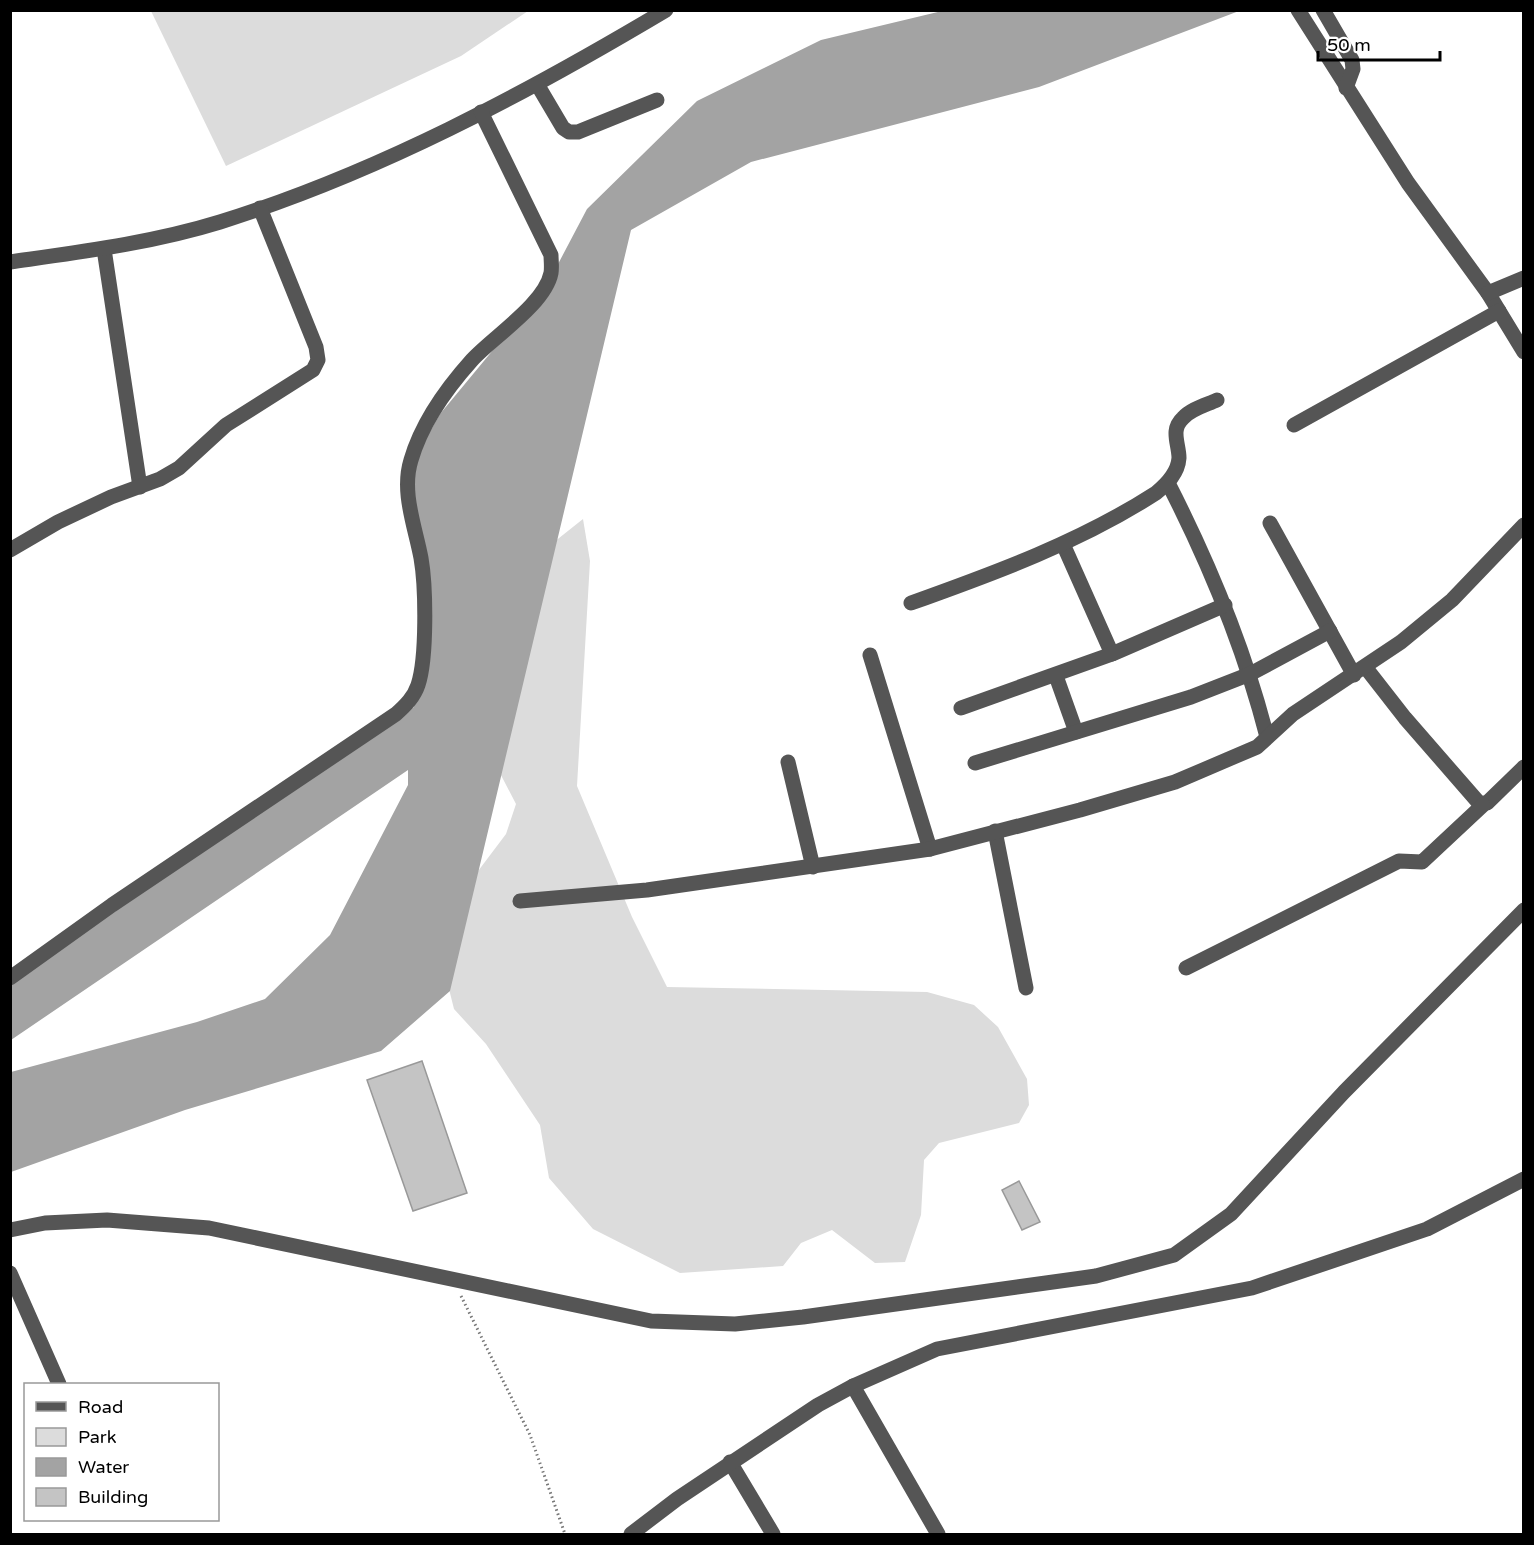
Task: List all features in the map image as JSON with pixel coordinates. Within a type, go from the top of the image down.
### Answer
[{"type":"street","points":[[10,261],[104,249],[218,223],[260,208],[341,177],[482,112],[537,84],[666,10]]},
{"type":"street","points":[[1323,10],[1352,60],[1353,69],[1346,88]]},
{"type":"street","points":[[1302,17],[1408,183],[1488,293],[1524,352]]},
{"type":"street","points":[[537,84],[563,128],[569,132],[578,132],[657,100]]},
{"type":"street","points":[[10,978],[112,905],[396,714],[413,694],[422,670],[424,610],[421,560],[407,493],[410,462],[420,433],[442,397],[473,358],[540,293],[550,274],[551,255],[482,112]]},
{"type":"street","points":[[10,550],[69,517],[179,468],[226,425],[303,379],[313,370],[318,360],[316,347],[260,208]]},
{"type":"street","points":[[104,249],[140,487]]},
{"type":"street","points":[[1488,293],[1524,278]]},
{"type":"street","points":[[1294,425],[1499,310]]},
{"type":"street","points":[[911,603],[1003,570],[1063,544],[1141,503],[1168,483],[1177,470],[1179,457],[1176,430],[1180,420],[1217,400]]},
{"type":"street","points":[[1168,483],[1203,552],[1225,605],[1250,674],[1267,737]]},
{"type":"street","points":[[1270,524],[1330,631],[1360,671],[1483,805]]},
{"type":"street","points":[[520,901],[647,890],[930,849],[1080,810],[1175,782],[1247,753],[1293,714],[1360,671],[1452,600],[1524,525]]},
{"type":"street","points":[[1063,544],[1112,654]]},
{"type":"street","points":[[961,708],[1112,654],[1225,605]]},
{"type":"street","points":[[975,763],[1191,697],[1250,674],[1330,631]]},
{"type":"street","points":[[870,655],[930,849]]},
{"type":"street","points":[[1056,675],[1076,732]]},
{"type":"street","points":[[788,762],[813,867]]},
{"type":"street","points":[[1186,968],[1400,861],[1422,862],[1524,768]]},
{"type":"street","points":[[995,831],[1026,988]]},
{"type":"street","points":[[10,1230],[45,1223],[107,1220],[209,1228],[651,1321],[735,1324],[845,1312],[1096,1276],[1174,1255],[1231,1214],[1344,1092],[1524,910]]},
{"type":"street","points":[[631,1534],[730,1462],[798,1417],[853,1386],[937,1349],[1252,1288],[1427,1229],[1524,1179]]},
{"type":"street","points":[[10,1273],[59,1383]]},
{"type":"street","points":[[853,1386],[939,1534]]},
{"type":"street","points":[[730,1462],[773,1534]]},
{"type":"path","points":[[453,1281],[497,1364],[530,1435],[565,1534]]},
{"type":"green space","points":[[151,11],[528,11],[461,56],[226,166]]},
{"type":"green space","points":[[583,519],[590,561],[577,786],[632,917],[667,987],[927,992],[974,1005],[998,1027],[1027,1079],[1029,1105],[1019,1123],[939,1143],[924,1160],[921,1215],[905,1262],[875,1263],[832,1230],[801,1243],[783,1266],[680,1273],[593,1229],[549,1178],[540,1125],[486,1044],[454,1009],[442,961],[463,891],[506,834],[516,804],[489,752],[544,550]]},
{"type":"water","points":[[942,11],[1239,11],[1039,87],[751,162],[631,230],[450,991],[381,1051],[185,1110],[11,1172],[11,1072],[197,1022],[265,999],[330,935],[408,785],[408,770],[11,1040],[11,977],[414,707],[422,580],[405,475],[440,414],[547,285],[587,209],[697,101],[821,40]]},
{"type":"building","points":[[422,1061],[467,1193],[413,1211],[367,1080]]},
{"type":"building","points":[[1019,1181],[1040,1222],[1022,1230],[1002,1190]]}]
